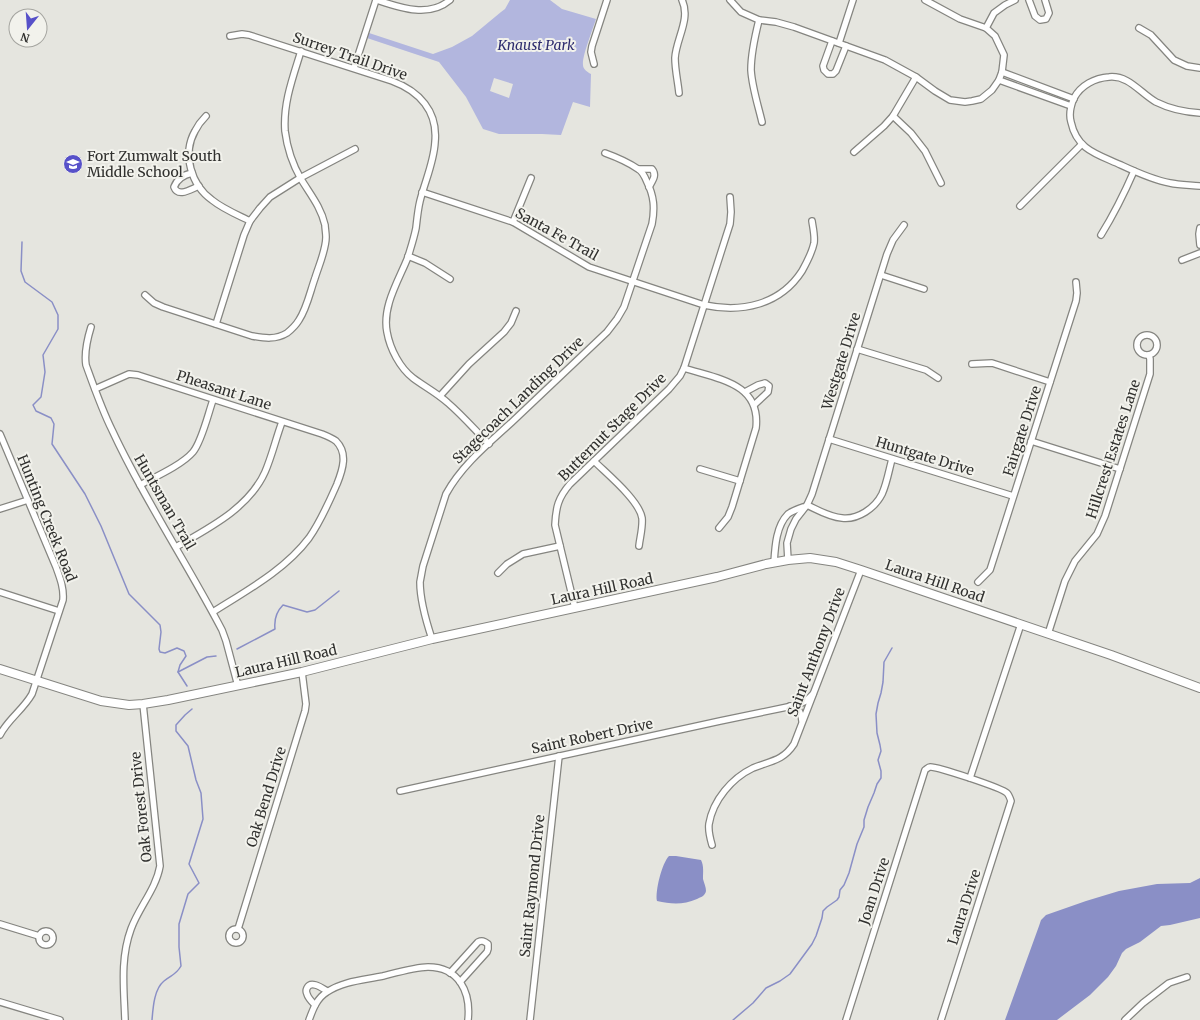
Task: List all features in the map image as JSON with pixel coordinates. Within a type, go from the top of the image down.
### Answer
[{"type":"main road","name":"Laura Hill Road","points":[[0,670],[101,701],[129,705],[143,704],[302,672],[432,639],[710,578],[774,562],[810,558],[836,562],[861,570],[1111,655],[1200,688]]},
{"type":"street","points":[[354,68],[377,0],[414,11],[431,9],[450,0]]},
{"type":"street","points":[[594,64],[591,52],[592,46],[607,0]]},
{"type":"street","points":[[679,93],[675,58],[679,36],[685,19],[684,3],[682,0]]},
{"type":"street","points":[[730,0],[741,12],[759,20],[782,24],[885,60],[916,77],[950,100],[972,102],[981,99],[992,90],[1000,80],[1002,72],[1004,55],[995,36],[986,28],[960,19],[925,0]]},
{"type":"street","points":[[839,43],[853,0]]},
{"type":"street","points":[[986,28],[994,13],[1014,0]]},
{"type":"street","points":[[1029,0],[1035,16],[1040,20],[1046,19],[1049,14],[1045,0]]},
{"type":"street","points":[[759,20],[752,56],[751,70],[762,122]]},
{"type":"street","points":[[1139,28],[1151,35],[1174,60],[1187,66],[1200,68]]},
{"type":"street","name":"Surrey Trail Drive","points":[[230,36],[242,34],[250,35],[402,84],[422,99],[429,110],[436,132],[433,155],[422,192],[413,241],[388,304],[386,331],[395,356],[412,377],[440,396],[489,444]]},
{"type":"street","points":[[832,41],[823,66],[824,70],[828,74],[833,74],[836,71],[846,46]]},
{"type":"street","points":[[145,295],[154,303],[163,307],[264,339],[276,338],[285,334],[294,327],[300,319],[324,250],[326,237],[325,226],[321,213],[316,202],[300,178],[288,147],[285,130],[287,99],[302,51]]},
{"type":"street","points":[[1002,72],[1074,99]]},
{"type":"street","points":[[1200,113],[1188,112],[1164,106],[1145,95],[1130,82],[1111,76],[1102,77],[1087,84],[1080,90],[1071,106],[1070,118],[1072,129],[1076,138],[1088,150],[1134,171],[1169,183],[1200,186]]},
{"type":"street","points":[[854,152],[884,126],[893,116],[916,77]]},
{"type":"street","points":[[1000,80],[1071,106]]},
{"type":"street","points":[[206,116],[194,131],[191,140],[189,151],[192,173],[204,194],[213,202],[250,221]]},
{"type":"street","points":[[893,116],[911,133],[925,151],[941,183]]},
{"type":"street","points":[[1020,206],[1082,144]]},
{"type":"street","points":[[216,324],[244,235],[250,221],[260,208],[270,197],[300,178],[355,149]]},
{"type":"street","name":"Stagecoach Landing Drive","points":[[605,153],[621,159],[639,169],[652,169],[655,172],[655,176],[649,186]]},
{"type":"street","name":"Stagecoach Landing Drive","points":[[432,639],[428,628],[420,583],[423,566],[446,494],[458,474],[607,332],[617,319],[624,307],[652,224],[654,213],[654,201],[649,186],[639,169]]},
{"type":"street","points":[[1101,235],[1123,197],[1134,171]]},
{"type":"street","points":[[192,173],[185,175],[177,181],[174,187],[175,191],[182,193],[199,186]]},
{"type":"street","points":[[513,222],[531,178]]},
{"type":"street","name":"Santa Fe Trail","points":[[422,192],[513,222],[589,267],[704,305],[720,308],[736,309],[748,307],[773,298],[782,292],[798,276],[812,252],[814,242],[812,221]]},
{"type":"street","name":"Butternut Stage Drive","points":[[575,608],[555,525],[558,503],[562,493],[570,484],[669,389],[680,376],[684,368],[730,224],[730,197]]},
{"type":"street","name":"Westgate Drive","points":[[788,560],[787,543],[796,519],[800,512],[807,506],[812,494],[890,246],[904,225]]},
{"type":"street","points":[[1200,228],[1200,245]]},
{"type":"street","points":[[1182,260],[1200,253]]},
{"type":"street","points":[[408,256],[450,279]]},
{"type":"street","points":[[881,275],[924,289]]},
{"type":"street","name":"Fairgate Drive","points":[[978,582],[990,570],[1076,301],[1076,282]]},
{"type":"street","points":[[440,396],[469,364],[504,332],[511,323],[516,311]]},
{"type":"street","name":"Huntsman Trail","points":[[91,327],[85,356],[86,365],[111,430],[140,485],[222,630],[238,686]]},
{"type":"street","points":[[857,349],[926,370],[938,378]]},
{"type":"street","name":"Hillcrest Estates Lane","points":[[1048,634],[1065,581],[1075,561],[1099,530],[1105,516],[1150,374],[1149,355]]},
{"type":"street","points":[[972,364],[992,363],[1050,382]]},
{"type":"street","points":[[684,368],[739,387],[745,392],[754,405],[757,418],[756,428],[732,507],[728,517],[719,528]]},
{"type":"street","name":"Pheasant Lane","points":[[95,389],[129,374],[138,375],[322,434],[335,440],[342,450],[343,463],[340,477],[327,507],[308,538],[270,575],[213,612]]},
{"type":"street","points":[[745,392],[758,385],[765,384],[769,386],[768,392],[754,405]]},
{"type":"street","points":[[140,485],[181,462],[193,452],[200,440],[213,400]]},
{"type":"street","points":[[176,547],[214,525],[240,506],[256,487],[264,472],[282,422]]},
{"type":"street","name":"Hunting Creek Road","points":[[0,434],[56,567],[63,588],[63,600],[32,694],[26,704],[6,725],[0,736]]},
{"type":"street","name":"Huntgate Drive","points":[[829,439],[1013,496]]},
{"type":"street","points":[[1031,441],[1120,469]]},
{"type":"street","points":[[774,562],[776,542],[782,523],[789,513],[807,506],[842,518],[850,518],[866,512],[873,507],[882,492],[892,459]]},
{"type":"street","points":[[594,461],[638,507],[642,516],[639,546]]},
{"type":"street","points":[[700,469],[740,481]]},
{"type":"street","points":[[0,509],[28,500]]},
{"type":"street","points":[[498,573],[507,564],[523,554],[560,546]]},
{"type":"street","name":"Saint Anthony Drive","points":[[712,845],[709,824],[715,807],[725,791],[744,773],[753,768],[778,760],[790,750],[794,744],[861,570]]},
{"type":"street","points":[[0,592],[59,611]]},
{"type":"street","points":[[970,778],[1021,624]]},
{"type":"street","name":"Oak Bend Drive","points":[[238,929],[305,711],[306,704],[302,672]]},
{"type":"street","name":"Saint Robert Drive","points":[[400,791],[797,705],[806,701],[813,694]]},
{"type":"street","name":"Oak Forest Drive","points":[[125,1020],[123,970],[124,952],[139,909],[157,880],[160,866],[143,704]]},
{"type":"street","points":[[790,706],[800,711],[802,724]]},
{"type":"street","name":"Saint Raymond Drive","points":[[530,1020],[559,756]]},
{"type":"street","name":"Joan Drive","points":[[846,1020],[925,770],[933,767],[970,778]]},
{"type":"street","name":"Laura Drive","points":[[941,1020],[1011,801],[1007,792],[970,778]]},
{"type":"street","points":[[0,924],[39,936]]},
{"type":"street","points":[[450,973],[478,942],[481,941],[488,944],[487,952],[460,982]]},
{"type":"street","points":[[309,1020],[318,1000],[327,992],[341,984],[426,967],[441,969],[450,973],[464,986],[469,1009],[468,1020]]},
{"type":"street","points":[[1124,1020],[1169,983],[1187,977]]},
{"type":"street","points":[[315,1005],[307,996],[306,990],[308,986],[315,985],[321,987],[327,992]]},
{"type":"street","points":[[0,1002],[60,1020]]},
{"type":"green space","name":"Knaust Park","points":[[510,0],[550,0],[562,9],[596,19],[583,61],[584,68],[591,74],[590,107],[573,102],[561,135],[499,134],[483,129],[466,97],[439,62],[364,37],[366,32],[433,54],[452,47],[472,36],[505,9]],"holes":[[[494,78],[513,84],[509,98],[490,91]]]},
{"type":"shaded area","points":[[669,856],[701,860],[706,890],[704,895],[692,901],[682,903],[657,901],[657,891],[660,877]]},
{"type":"shaded area","points":[[1200,878],[1200,918],[1161,926],[1140,942],[1126,949],[1122,953],[1116,966],[1108,977],[1090,995],[1057,1020],[1005,1020],[1041,920],[1046,915],[1119,891],[1157,884],[1190,883]]},
{"type":"waterway","points":[[22,242],[21,271],[25,282],[52,302],[58,315],[58,329],[43,355],[45,372],[41,397],[33,405],[36,411],[51,418],[54,424],[52,444],[85,494],[101,526],[129,594],[160,625],[160,652],[165,653],[177,648],[184,651],[186,656],[180,665],[178,672],[187,686]]},
{"type":"waterway","points":[[237,649],[275,629],[276,616],[283,605],[307,612],[315,610],[339,591]]},
{"type":"waterway","points":[[733,1020],[753,1003],[766,988],[790,974],[812,944],[816,936],[823,911],[839,897],[840,890],[849,873],[857,844],[864,827],[864,820],[868,807],[881,778],[878,760],[881,751],[877,733],[876,714],[883,682],[884,662],[892,648]]},
{"type":"waterway","points":[[178,672],[207,657],[216,656]]},
{"type":"waterway","points":[[152,1020],[158,989],[161,984],[181,966],[179,924],[188,894],[199,883],[189,864],[203,819],[201,793],[196,780],[188,746],[176,731],[176,725],[192,709]]},
{"type":"place","name":"Fort Zumwalt South Middle School","points":[[73,164]]}]
